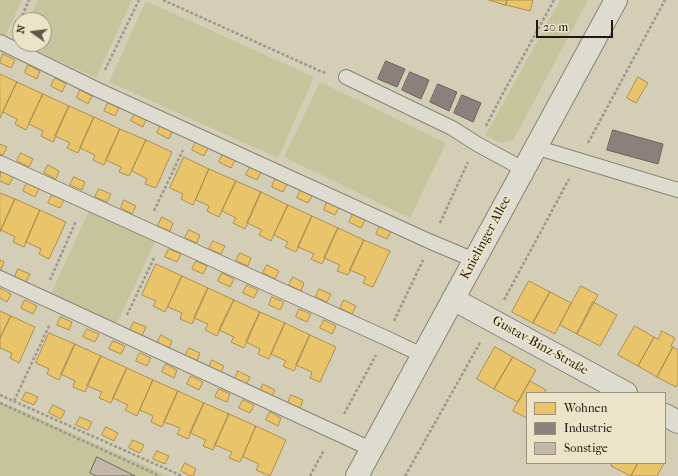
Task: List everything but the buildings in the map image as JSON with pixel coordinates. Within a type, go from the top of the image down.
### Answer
[{"type":"street","name":"Knielinger Allee","points":[[357,476],[523,168],[616,0]]},
{"type":"street","name":"Gustav-Binz-Straße","points":[[453,299],[624,392]]},
{"type":"street","points":[[666,416],[678,422]]},
{"type":"lane","points":[[0,42],[96,89],[431,242],[474,260]]},
{"type":"lane","points":[[346,77],[452,128],[477,144],[523,168]]},
{"type":"lane","points":[[535,147],[678,190]]},
{"type":"lane","points":[[0,164],[422,355]]},
{"type":"lane","points":[[0,278],[371,450]]},
{"type":"path","points":[[24,12],[29,0]]},
{"type":"path","points":[[96,89],[139,0]]},
{"type":"path","points":[[163,0],[320,71],[346,77]]},
{"type":"path","points":[[310,476],[386,338],[477,144],[554,0]]},
{"type":"path","points":[[405,476],[493,320],[665,0]]},
{"type":"path","points":[[146,229],[192,132]]},
{"type":"path","points":[[42,298],[85,202]]},
{"type":"path","points":[[119,334],[164,237]]},
{"type":"path","points":[[14,401],[58,305]]},
{"type":"path","points":[[0,395],[182,476]]},
{"type":"path","points":[[0,403],[160,476]]},
{"type":"shaded area","points":[[0,0],[22,0],[16,12],[12,12],[12,21],[5,36],[0,33]]},
{"type":"shaded area","points":[[38,0],[132,0],[96,78],[40,52],[52,52],[52,12],[33,12]]},
{"type":"shaded area","points":[[560,0],[588,0],[514,139],[502,143],[485,136]]},
{"type":"shaded area","points":[[146,1],[314,77],[278,158],[109,82]]},
{"type":"shaded area","points":[[320,82],[446,143],[410,218],[284,157]]},
{"type":"shaded area","points":[[89,211],[155,242],[117,323],[51,293]]},
{"type":"shaded area","points":[[0,401],[169,476],[0,476]]}]
